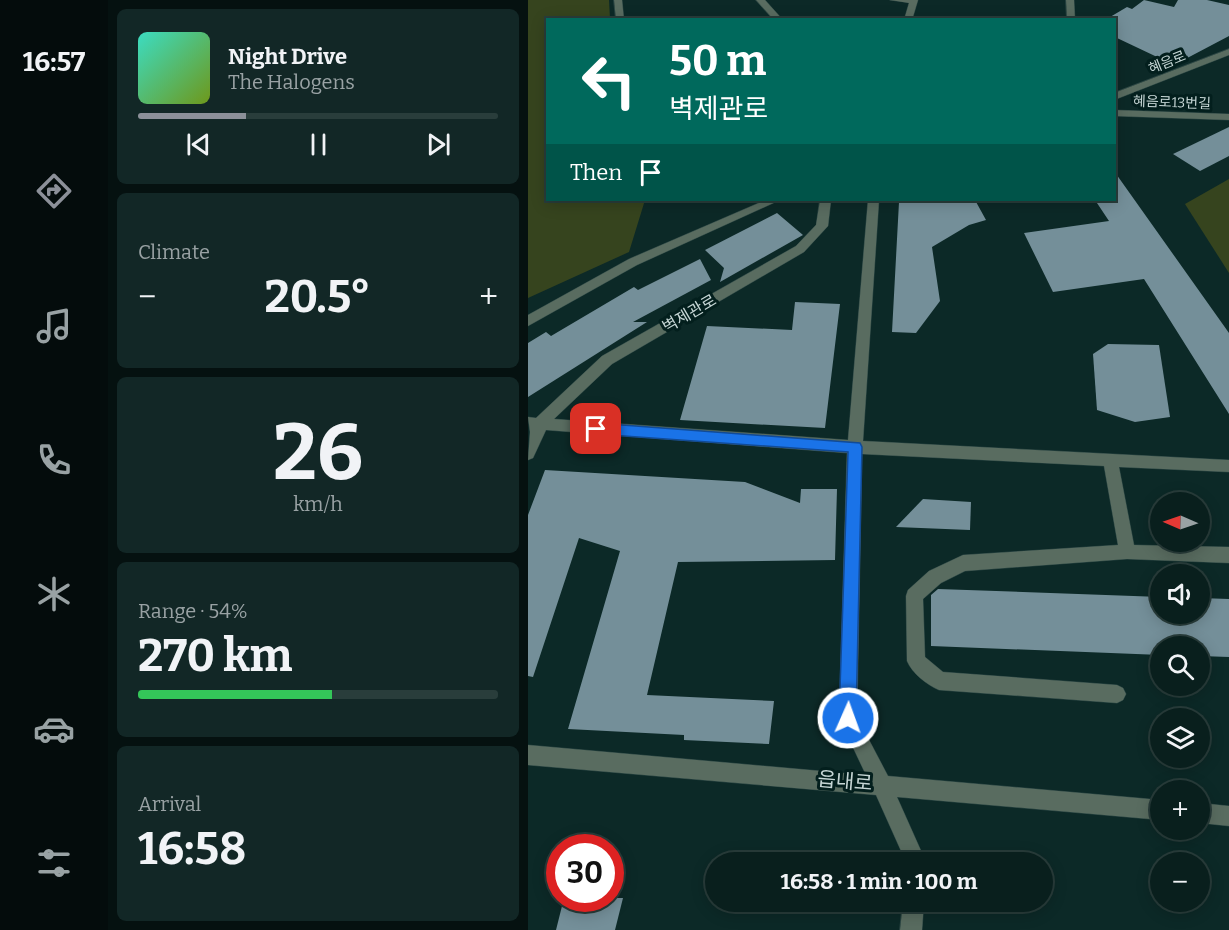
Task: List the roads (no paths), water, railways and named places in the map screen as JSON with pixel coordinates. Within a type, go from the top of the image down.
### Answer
[{"type":"street","points":[[618,0],[620,18]]},
{"type":"street","points":[[894,0],[914,1],[909,18]]},
{"type":"street","points":[[1070,0],[1071,18]]},
{"type":"street","points":[[763,1],[777,18]]},
{"type":"street","name":"혜음로","points":[[1116,97],[1229,52]]},
{"type":"street","name":"혜음로13번길","points":[[1116,113],[1229,117]]},
{"type":"street","points":[[528,321],[633,262],[772,201]]},
{"type":"street","name":"벽제관로","points":[[528,433],[534,423],[607,360],[800,249],[822,226],[825,201]]},
{"type":"street","points":[[874,201],[855,447],[848,718],[881,783],[912,852]]},
{"type":"street","points":[[528,454],[534,423],[855,447],[1229,466]]},
{"type":"street","points":[[1110,459],[1127,552]]},
{"type":"street","points":[[1116,694],[939,681],[916,661],[914,596],[935,577],[963,563],[1127,552],[1229,555]]},
{"type":"street","name":"읍내로","points":[[528,755],[881,783],[1150,809]]},
{"type":"street","points":[[1210,814],[1229,816]]},
{"type":"street","points":[[911,930],[913,912]]}]
